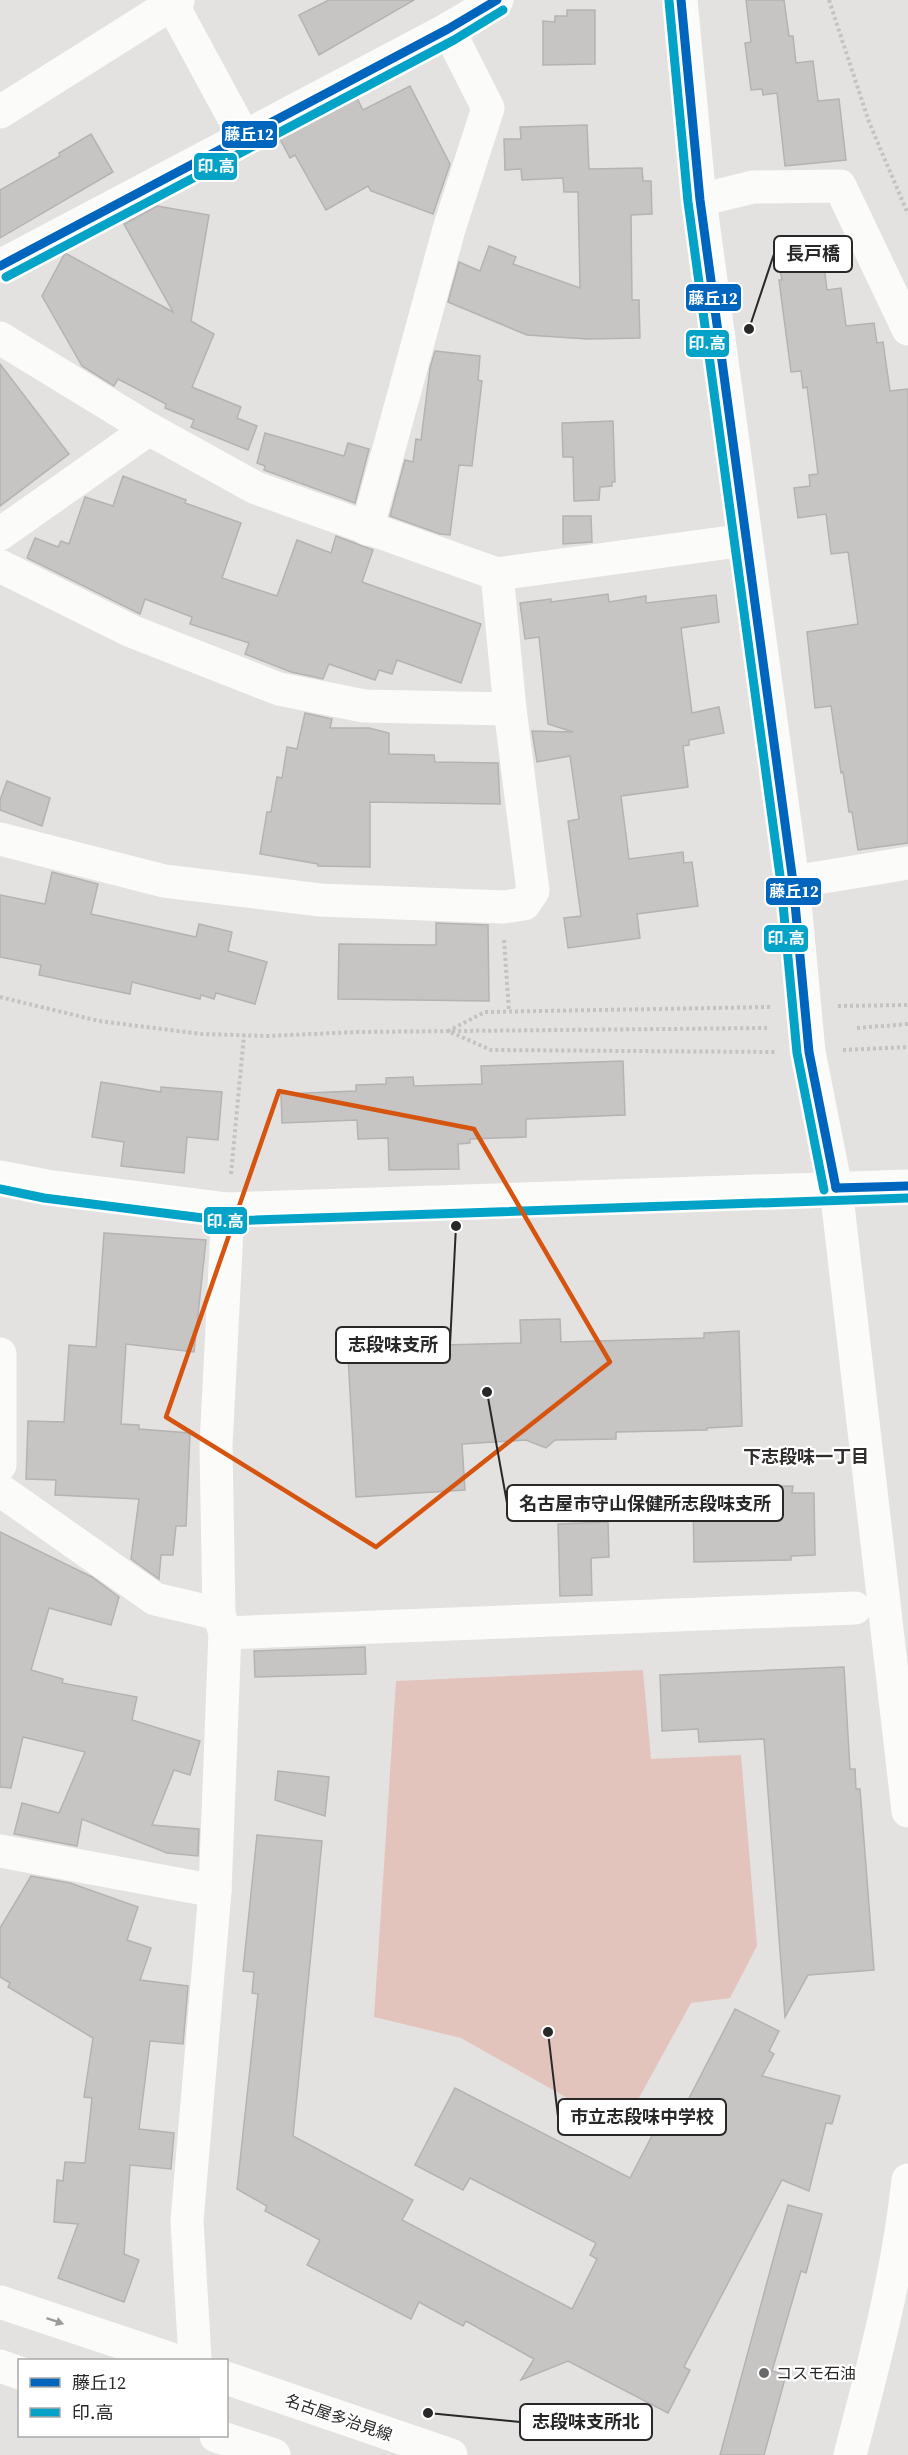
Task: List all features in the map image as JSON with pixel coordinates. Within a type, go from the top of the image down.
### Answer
[{"type":"street","points":[[0,266],[497,0]]},
{"type":"street","points":[[681,0],[700,200],[793,882],[809,1052],[836,1188],[908,1811]]},
{"type":"street","points":[[0,112],[175,2],[244,137]]},
{"type":"street","points":[[368,529],[449,229],[488,108],[448,28]]},
{"type":"street","points":[[700,200],[753,187],[840,186],[908,329]]},
{"type":"street","points":[[0,338],[149,429],[256,488],[497,574],[745,540]]},
{"type":"street","points":[[0,534],[149,429]]},
{"type":"street","points":[[0,566],[131,631],[279,690],[364,706],[510,709]]},
{"type":"street","points":[[0,839],[164,881],[320,900],[504,907],[524,904],[533,891],[510,709],[497,574]]},
{"type":"street","points":[[793,882],[908,863]]},
{"type":"street","points":[[0,1177],[46,1186],[228,1209],[908,1186]]},
{"type":"street","points":[[195,2359],[187,2221],[215,1891],[222,1624],[216,1446],[228,1209]]},
{"type":"street","points":[[0,1354],[0,1465]]},
{"type":"street","points":[[0,1490],[155,1599],[222,1624],[855,1608]]},
{"type":"street","points":[[0,1851],[215,1891]]},
{"type":"street","points":[[850,2455],[890,2298],[903,2233],[908,2180]]},
{"type":"street","points":[[0,2302],[168,2359]]},
{"type":"street","points":[[0,2366],[18,2372]]},
{"type":"street","name":"名古屋多治見線","points":[[228,2380],[451,2455]]},
{"type":"street","points":[[219,2437],[258,2452]]},
{"type":"path","points":[[829,0],[869,122],[908,213]]},
{"type":"path","points":[[504,907],[509,1011]]},
{"type":"path","points":[[0,997],[66,1014],[148,1029],[202,1034],[767,1028]]},
{"type":"path","points":[[448,1032],[485,1012],[908,1005]]},
{"type":"path","points":[[857,1028],[908,1024]]},
{"type":"path","points":[[448,1032],[491,1050],[809,1052],[908,1047]]},
{"type":"path","points":[[228,1209],[244,1035]]},
{"type":"highlighted area","points":[[279,1091],[474,1129],[610,1362],[376,1547],[166,1417]]},
{"type":"shaded area","points":[[643,1670],[651,1759],[741,1755],[757,1946],[730,1998],[691,2003],[622,2129],[461,2038],[374,2017],[396,1681]]},
{"type":"building","points":[[329,0],[414,0],[319,55],[299,15]]},
{"type":"building","points":[[746,0],[784,0],[789,36],[793,36],[796,63],[813,61],[818,101],[839,99],[846,160],[785,166],[777,93],[763,95],[762,89],[751,90],[745,43],[751,42]]},
{"type":"building","points":[[567,10],[595,10],[595,64],[543,65],[543,21],[555,22],[555,16],[567,16]]},
{"type":"building","points":[[410,86],[450,164],[433,214],[371,191],[368,186],[326,210],[295,155],[290,158],[280,139],[357,98],[363,110]]},
{"type":"building","points":[[587,125],[589,169],[642,168],[643,181],[651,181],[652,214],[631,215],[632,300],[639,300],[640,338],[588,339],[527,335],[448,302],[459,262],[480,271],[489,246],[516,257],[513,264],[580,288],[578,192],[564,192],[563,178],[522,180],[521,169],[505,170],[504,139],[521,139],[520,127]]},
{"type":"building","points":[[91,134],[113,172],[0,238],[0,190],[60,156],[59,153]]},
{"type":"building","points":[[157,206],[209,215],[191,321],[214,334],[192,387],[241,407],[237,418],[257,426],[248,450],[191,427],[194,420],[165,408],[166,404],[118,379],[114,386],[82,366],[42,296],[65,253],[173,312],[124,224]]},
{"type":"building","points":[[823,259],[827,290],[841,288],[846,326],[874,323],[877,343],[883,342],[890,391],[908,389],[908,843],[858,850],[852,812],[849,812],[843,772],[841,773],[831,706],[815,708],[807,632],[858,624],[848,552],[831,554],[826,514],[798,518],[794,488],[810,486],[809,475],[818,474],[807,387],[803,388],[801,371],[791,372],[779,280],[782,280],[779,265]]},
{"type":"building","points":[[435,351],[480,356],[478,380],[482,381],[472,466],[459,465],[450,535],[440,534],[390,516],[405,460],[413,462],[416,439],[421,440],[430,368]]},
{"type":"building","points":[[0,364],[69,454],[0,506]]},
{"type":"building","points":[[613,421],[615,482],[612,482],[612,486],[600,487],[599,500],[574,501],[573,457],[563,457],[562,423]]},
{"type":"building","points":[[265,433],[344,456],[348,443],[369,449],[355,503],[264,470],[265,466],[257,463]]},
{"type":"building","points":[[123,476],[186,500],[185,503],[241,523],[222,578],[277,596],[297,540],[331,553],[336,536],[373,550],[362,582],[481,624],[461,683],[397,660],[392,674],[379,670],[375,680],[329,664],[323,679],[291,672],[245,654],[249,643],[190,624],[192,617],[145,599],[140,614],[27,558],[35,538],[58,547],[61,541],[69,544],[85,497],[113,506]]},
{"type":"building","points":[[563,516],[591,516],[592,542],[563,544]]},
{"type":"building","points":[[608,594],[609,602],[646,596],[646,603],[716,595],[719,622],[681,628],[692,713],[719,707],[724,733],[689,740],[689,745],[683,746],[688,787],[621,796],[629,859],[683,852],[684,863],[692,862],[698,906],[637,914],[640,938],[568,948],[564,918],[581,916],[568,821],[579,819],[570,756],[537,762],[532,731],[573,732],[548,724],[539,637],[525,639],[520,603],[551,599],[551,602]]},
{"type":"building","points":[[305,713],[332,719],[330,728],[369,728],[389,733],[389,754],[434,755],[435,762],[498,763],[500,804],[370,802],[370,867],[318,866],[318,864],[260,854],[267,812],[271,812],[277,777],[282,778],[287,747],[297,749]]},
{"type":"building","points":[[7,781],[50,798],[42,826],[0,810],[0,800]]},
{"type":"building","points":[[52,872],[98,884],[91,914],[196,937],[199,924],[232,932],[228,951],[267,962],[255,1004],[216,993],[214,999],[201,995],[200,999],[132,982],[130,994],[39,975],[41,965],[0,957],[0,895],[45,904]]},
{"type":"building","points":[[436,923],[488,925],[489,1001],[338,999],[339,944],[436,945]]},
{"type":"building","points":[[623,1061],[625,1115],[526,1119],[526,1137],[470,1139],[470,1143],[458,1144],[459,1169],[389,1170],[388,1138],[358,1139],[357,1120],[282,1123],[281,1094],[356,1091],[356,1085],[386,1084],[386,1078],[413,1077],[414,1086],[482,1084],[481,1066]]},
{"type":"building","points":[[101,1082],[161,1092],[161,1087],[222,1092],[218,1140],[187,1137],[184,1173],[121,1166],[124,1142],[92,1137]]},
{"type":"building","points":[[104,1233],[206,1240],[194,1352],[126,1344],[121,1424],[139,1425],[139,1429],[190,1433],[186,1526],[176,1526],[173,1555],[161,1555],[159,1579],[131,1559],[139,1499],[55,1495],[56,1480],[26,1479],[28,1421],[64,1422],[69,1345],[96,1347]]},
{"type":"building","points":[[560,1319],[561,1342],[704,1338],[704,1333],[739,1331],[742,1426],[707,1428],[707,1430],[616,1432],[616,1439],[555,1440],[546,1448],[526,1440],[462,1444],[465,1490],[356,1497],[348,1356],[401,1353],[400,1331],[443,1330],[443,1345],[521,1343],[520,1320]]},
{"type":"building","points":[[793,1486],[792,1493],[814,1493],[815,1555],[791,1556],[791,1560],[694,1562],[693,1488]]},
{"type":"building","points":[[608,1522],[609,1557],[591,1558],[592,1595],[560,1596],[558,1524]]},
{"type":"building","points":[[0,1532],[92,1577],[119,1597],[111,1625],[49,1608],[31,1670],[63,1679],[62,1683],[137,1697],[132,1720],[200,1741],[190,1775],[174,1770],[152,1825],[199,1829],[198,1856],[167,1853],[82,1819],[77,1846],[14,1834],[22,1803],[59,1813],[85,1752],[23,1737],[11,1788],[0,1787]]},
{"type":"building","points":[[365,1647],[366,1674],[255,1677],[254,1651]]},
{"type":"building","points":[[844,1667],[850,1769],[855,1769],[856,1789],[860,1789],[874,1970],[808,1975],[785,2017],[764,1739],[699,1742],[698,1729],[662,1731],[660,1675]]},
{"type":"building","points":[[278,1771],[329,1777],[325,1816],[275,1800]]},
{"type":"building","points":[[257,1835],[322,1841],[293,2136],[413,2200],[402,2220],[572,2309],[597,2259],[590,2255],[596,2243],[470,2178],[463,2190],[415,2165],[455,2088],[630,2178],[671,2099],[685,2106],[735,2009],[779,2031],[769,2051],[774,2054],[762,2076],[840,2096],[832,2124],[826,2123],[809,2191],[782,2180],[684,2367],[690,2370],[668,2413],[568,2361],[521,2380],[534,2359],[466,2321],[463,2326],[419,2302],[411,2319],[307,2265],[320,2240],[265,2211],[267,2206],[237,2189],[258,1994],[252,1993],[254,1972],[243,1971]]},
{"type":"building","points":[[31,1876],[70,1883],[138,1907],[127,1940],[151,1948],[140,1980],[188,1986],[183,2044],[150,2041],[139,2129],[174,2133],[171,2169],[130,2165],[124,2254],[139,2260],[124,2302],[58,2278],[78,2224],[54,2222],[57,2180],[63,2181],[65,2162],[85,2163],[92,2098],[84,2097],[93,2038],[8,1987],[10,1983],[0,1977],[0,1928]]},
{"type":"building","points":[[788,2205],[822,2214],[806,2273],[801,2271],[772,2371],[786,2375],[764,2455],[720,2455]]},
{"type":"transit line","name":"藤丘12","points":[[0,266],[448,29],[497,0]]},
{"type":"transit line","name":"藤丘12","points":[[681,0],[700,200],[793,882],[809,1052],[836,1188]]},
{"type":"transit line","name":"印.高","points":[[669,1],[688,202],[781,883],[797,1053],[824,1190]]},
{"type":"transit line","name":"印.高","points":[[6,277],[454,40],[503,10]]},
{"type":"transit line","name":"藤丘12","points":[[836,1188],[908,1186]]},
{"type":"transit line","name":"印.高","points":[[0,1189],[44,1198],[227,1221],[908,1198]]},
{"type":"place","name":"長戸橋","points":[[749,329]]},
{"type":"place","name":"志段味支所","points":[[456,1226]]},
{"type":"place","name":"名古屋市守山保健所志段味支所","points":[[487,1392]]},
{"type":"place","name":"市立志段味中学校","points":[[548,2032]]},
{"type":"place","name":"コスモ石油","points":[[764,2373]]},
{"type":"place","name":"志段味支所北","points":[[428,2413]]},
{"type":"district","name":"下志段味一丁目","points":[[806,1456]]}]
